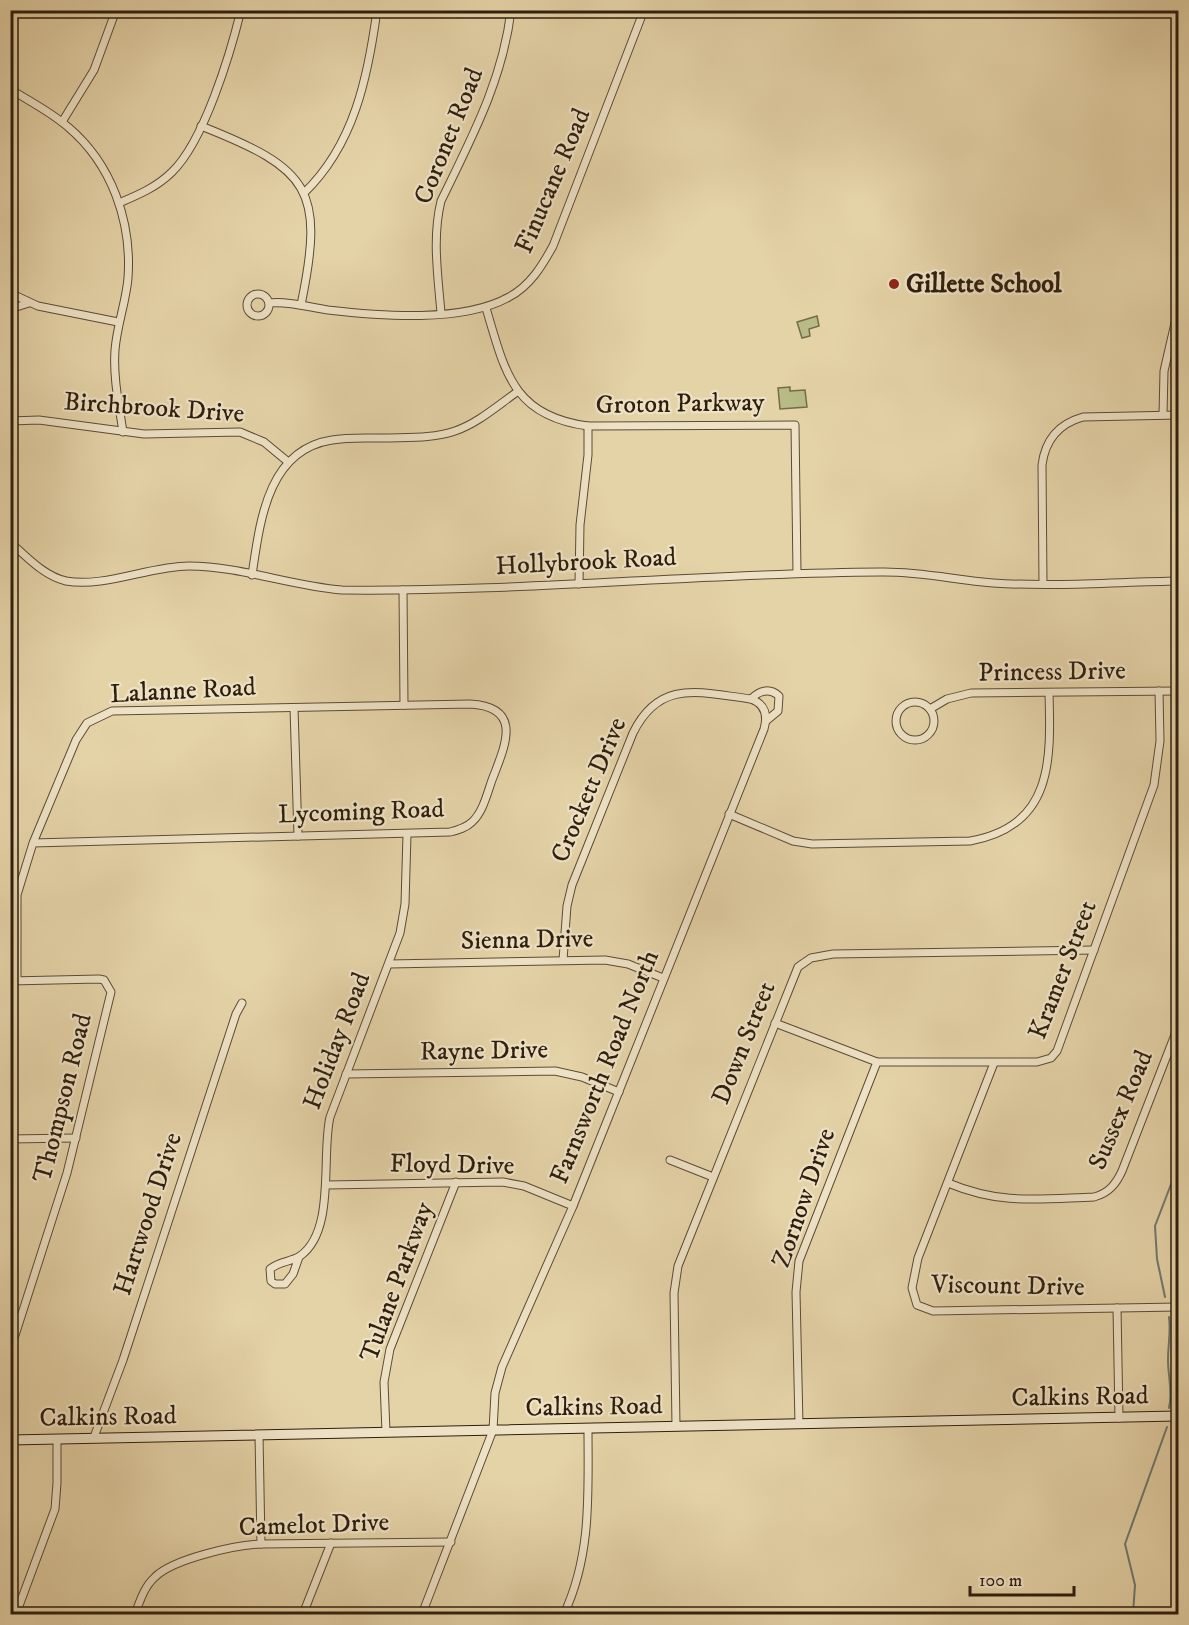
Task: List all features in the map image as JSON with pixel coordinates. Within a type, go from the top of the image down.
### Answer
[{"type":"main road","name":"Calkins Road","points":[[10,1440],[1179,1416]]},
{"type":"street","points":[[62,122],[98,62],[116,10]]},
{"type":"street","points":[[119,203],[147,190],[173,171],[185,155],[201,126],[241,10]]},
{"type":"street","points":[[304,193],[329,164],[353,117],[363,88],[377,10]]},
{"type":"street","name":"Coronet Road","points":[[441,313],[436,243],[441,201],[496,81],[511,10]]},
{"type":"street","name":"Finucane Road","points":[[269,303],[357,313],[441,313],[486,308],[520,290],[545,261],[644,10]]},
{"type":"street","points":[[10,89],[62,122],[88,147],[106,174],[119,203],[126,227],[129,261],[126,290],[118,322],[115,362],[123,432]]},
{"type":"street","points":[[201,126],[271,157],[290,174],[304,193],[311,214],[312,235],[301,305]]},
{"type":"street","points":[[10,293],[29,303],[118,322]]},
{"type":"street","points":[[10,309],[29,303]]},
{"type":"street","name":"Groton Parkway","points":[[486,308],[500,353],[517,392],[548,415],[588,426],[795,425],[797,573]]},
{"type":"street","points":[[1163,415],[1164,371],[1179,310]]},
{"type":"street","points":[[252,574],[259,532],[270,493],[287,461],[299,452],[330,440],[418,437],[453,432],[487,414],[517,392]]},
{"type":"street","points":[[1043,583],[1042,465],[1045,449],[1051,437],[1069,422],[1083,417],[1179,415]]},
{"type":"street","name":"Birchbrook Drive","points":[[10,421],[39,420],[123,432],[189,434],[240,432],[264,442],[287,461]]},
{"type":"street","points":[[579,584],[579,525],[586,480],[588,426]]},
{"type":"street","name":"Hollybrook Road","points":[[11,542],[47,573],[68,581],[98,580],[184,566],[252,574],[321,588],[403,590],[650,582],[711,575],[797,573],[900,572],[993,583],[1179,580]]},
{"type":"street","points":[[403,590],[404,705]]},
{"type":"street","name":"Crockett Drive","points":[[563,960],[569,895],[638,722],[654,704],[680,692],[751,699],[764,691],[771,691],[779,696],[778,711],[766,721]]},
{"type":"street","name":"Princess Drive","points":[[930,709],[958,695],[1179,691]]},
{"type":"street","name":"Kramer Street","points":[[775,1023],[877,1062],[1038,1062],[1055,1054],[1154,785],[1160,741],[1159,692]]},
{"type":"street","points":[[729,814],[793,841],[812,844],[970,841],[991,836],[1011,825],[1028,810],[1044,783],[1050,757],[1049,693]]},
{"type":"street","points":[[751,699],[763,707],[766,721]]},
{"type":"street","points":[[919,703],[930,709],[934,721],[925,737],[913,740],[902,735],[896,718],[902,707],[919,703]]},
{"type":"street","name":"Lycoming Road","points":[[33,843],[450,832],[471,823],[481,807],[505,747],[507,729],[498,712],[482,704],[404,705]]},
{"type":"street","name":"Lalanne Road","points":[[14,981],[14,894],[76,740],[94,718],[112,711],[404,705]]},
{"type":"street","points":[[294,708],[298,836]]},
{"type":"street","name":"Farnsworth Road North","points":[[422,1614],[493,1430],[495,1392],[501,1367],[573,1206],[766,721]]},
{"type":"street","name":"Holiday Road","points":[[299,1257],[278,1263],[270,1269],[271,1281],[275,1284],[285,1284],[293,1274],[299,1257],[317,1229],[324,1208],[327,1185],[324,1159],[326,1131],[404,918],[406,834]]},
{"type":"street","name":"Down Street","points":[[676,1426],[675,1281],[678,1266],[798,967],[817,956],[1095,950]]},
{"type":"street","name":"Sienna Drive","points":[[389,964],[614,961],[663,978]]},
{"type":"street","name":"Thompson Road","points":[[10,1351],[76,1138],[111,997],[110,987],[104,980],[92,978],[14,981]]},
{"type":"street","name":"Hartwood Drive","points":[[94,1437],[123,1360],[232,1025],[242,1003]]},
{"type":"street","name":"Sussex Road","points":[[948,1183],[984,1197],[1014,1200],[1094,1197],[1106,1192],[1115,1184],[1122,1171],[1179,1027]]},
{"type":"street","name":"Zornow Drive","points":[[799,1424],[797,1269],[804,1245],[877,1062]]},
{"type":"street","name":"Viscount Drive","points":[[994,1063],[913,1274],[912,1294],[917,1305],[933,1311],[1179,1307]]},
{"type":"street","name":"Rayne Drive","points":[[346,1074],[555,1071],[582,1077],[619,1092]]},
{"type":"street","points":[[10,1139],[76,1138]]},
{"type":"street","points":[[670,1160],[713,1177]]},
{"type":"street","name":"Floyd Drive","points":[[327,1185],[456,1182],[517,1185],[573,1206]]},
{"type":"street","name":"Tulane Parkway","points":[[386,1432],[384,1382],[388,1356],[456,1182]]},
{"type":"street","points":[[1117,1308],[1119,1418]]},
{"type":"street","points":[[564,1614],[580,1574],[586,1543],[588,1428]]},
{"type":"street","points":[[259,1435],[261,1544]]},
{"type":"street","points":[[16,1614],[55,1509],[58,1476],[57,1439]]},
{"type":"street","name":"Camelot Drive","points":[[135,1614],[147,1586],[164,1570],[222,1550],[261,1544],[451,1542]]},
{"type":"street","points":[[303,1614],[331,1543]]},
{"type":"green space","points":[[817,316],[819,326],[809,329],[810,336],[802,338],[797,322]]},
{"type":"green space","points":[[790,387],[790,391],[805,390],[807,407],[780,409],[778,388]]},
{"type":"waterway","points":[[1165,1297],[1157,1259],[1155,1226],[1178,1166]]},
{"type":"waterway","points":[[1169,1317],[1168,1360],[1171,1396],[1169,1408]]},
{"type":"waterway","points":[[1133,1614],[1135,1585],[1125,1544],[1167,1427]]},
{"type":"place","name":"Gillette School","points":[[894,284]]}]
